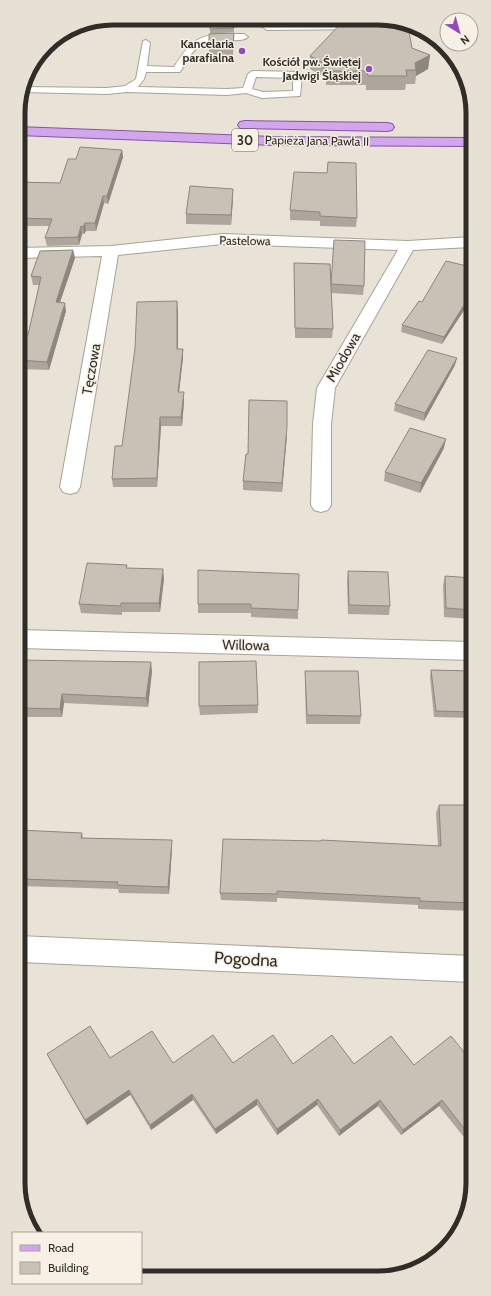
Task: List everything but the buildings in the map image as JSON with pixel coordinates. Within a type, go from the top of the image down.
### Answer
[{"type":"main road","name":"Papieża Jana Pawła II","points":[[235,124],[401,128]]},
{"type":"main road","name":"Papieża Jana Pawła II","points":[[25,131],[274,141],[466,142]]},
{"type":"street","points":[[267,25],[383,25]]},
{"type":"street","name":"Pastelowa","points":[[25,253],[111,251],[223,239],[408,246],[466,242]]},
{"type":"street","name":"Miodowa","points":[[321,505],[322,424],[326,388],[408,246]]},
{"type":"street","name":"Tęczowa","points":[[70,487],[111,251]]},
{"type":"street","name":"Willowa","points":[[25,640],[466,651]]},
{"type":"street","name":"Pogodna","points":[[25,949],[466,969]]},
{"type":"lane","points":[[29,90],[107,91],[127,89],[171,80],[195,43],[204,38],[244,37]]},
{"type":"lane","points":[[127,89],[138,82],[146,43]]},
{"type":"lane","points":[[142,68],[171,80],[227,92],[247,90],[262,95],[296,94],[298,75],[252,74],[247,90]]},
{"type":"place","name":"Kancelaria parafialna","points":[[242,51]]},
{"type":"place","name":"Kościół pw. Świętej Jadwigi Śląskiej","points":[[369,69]]}]
